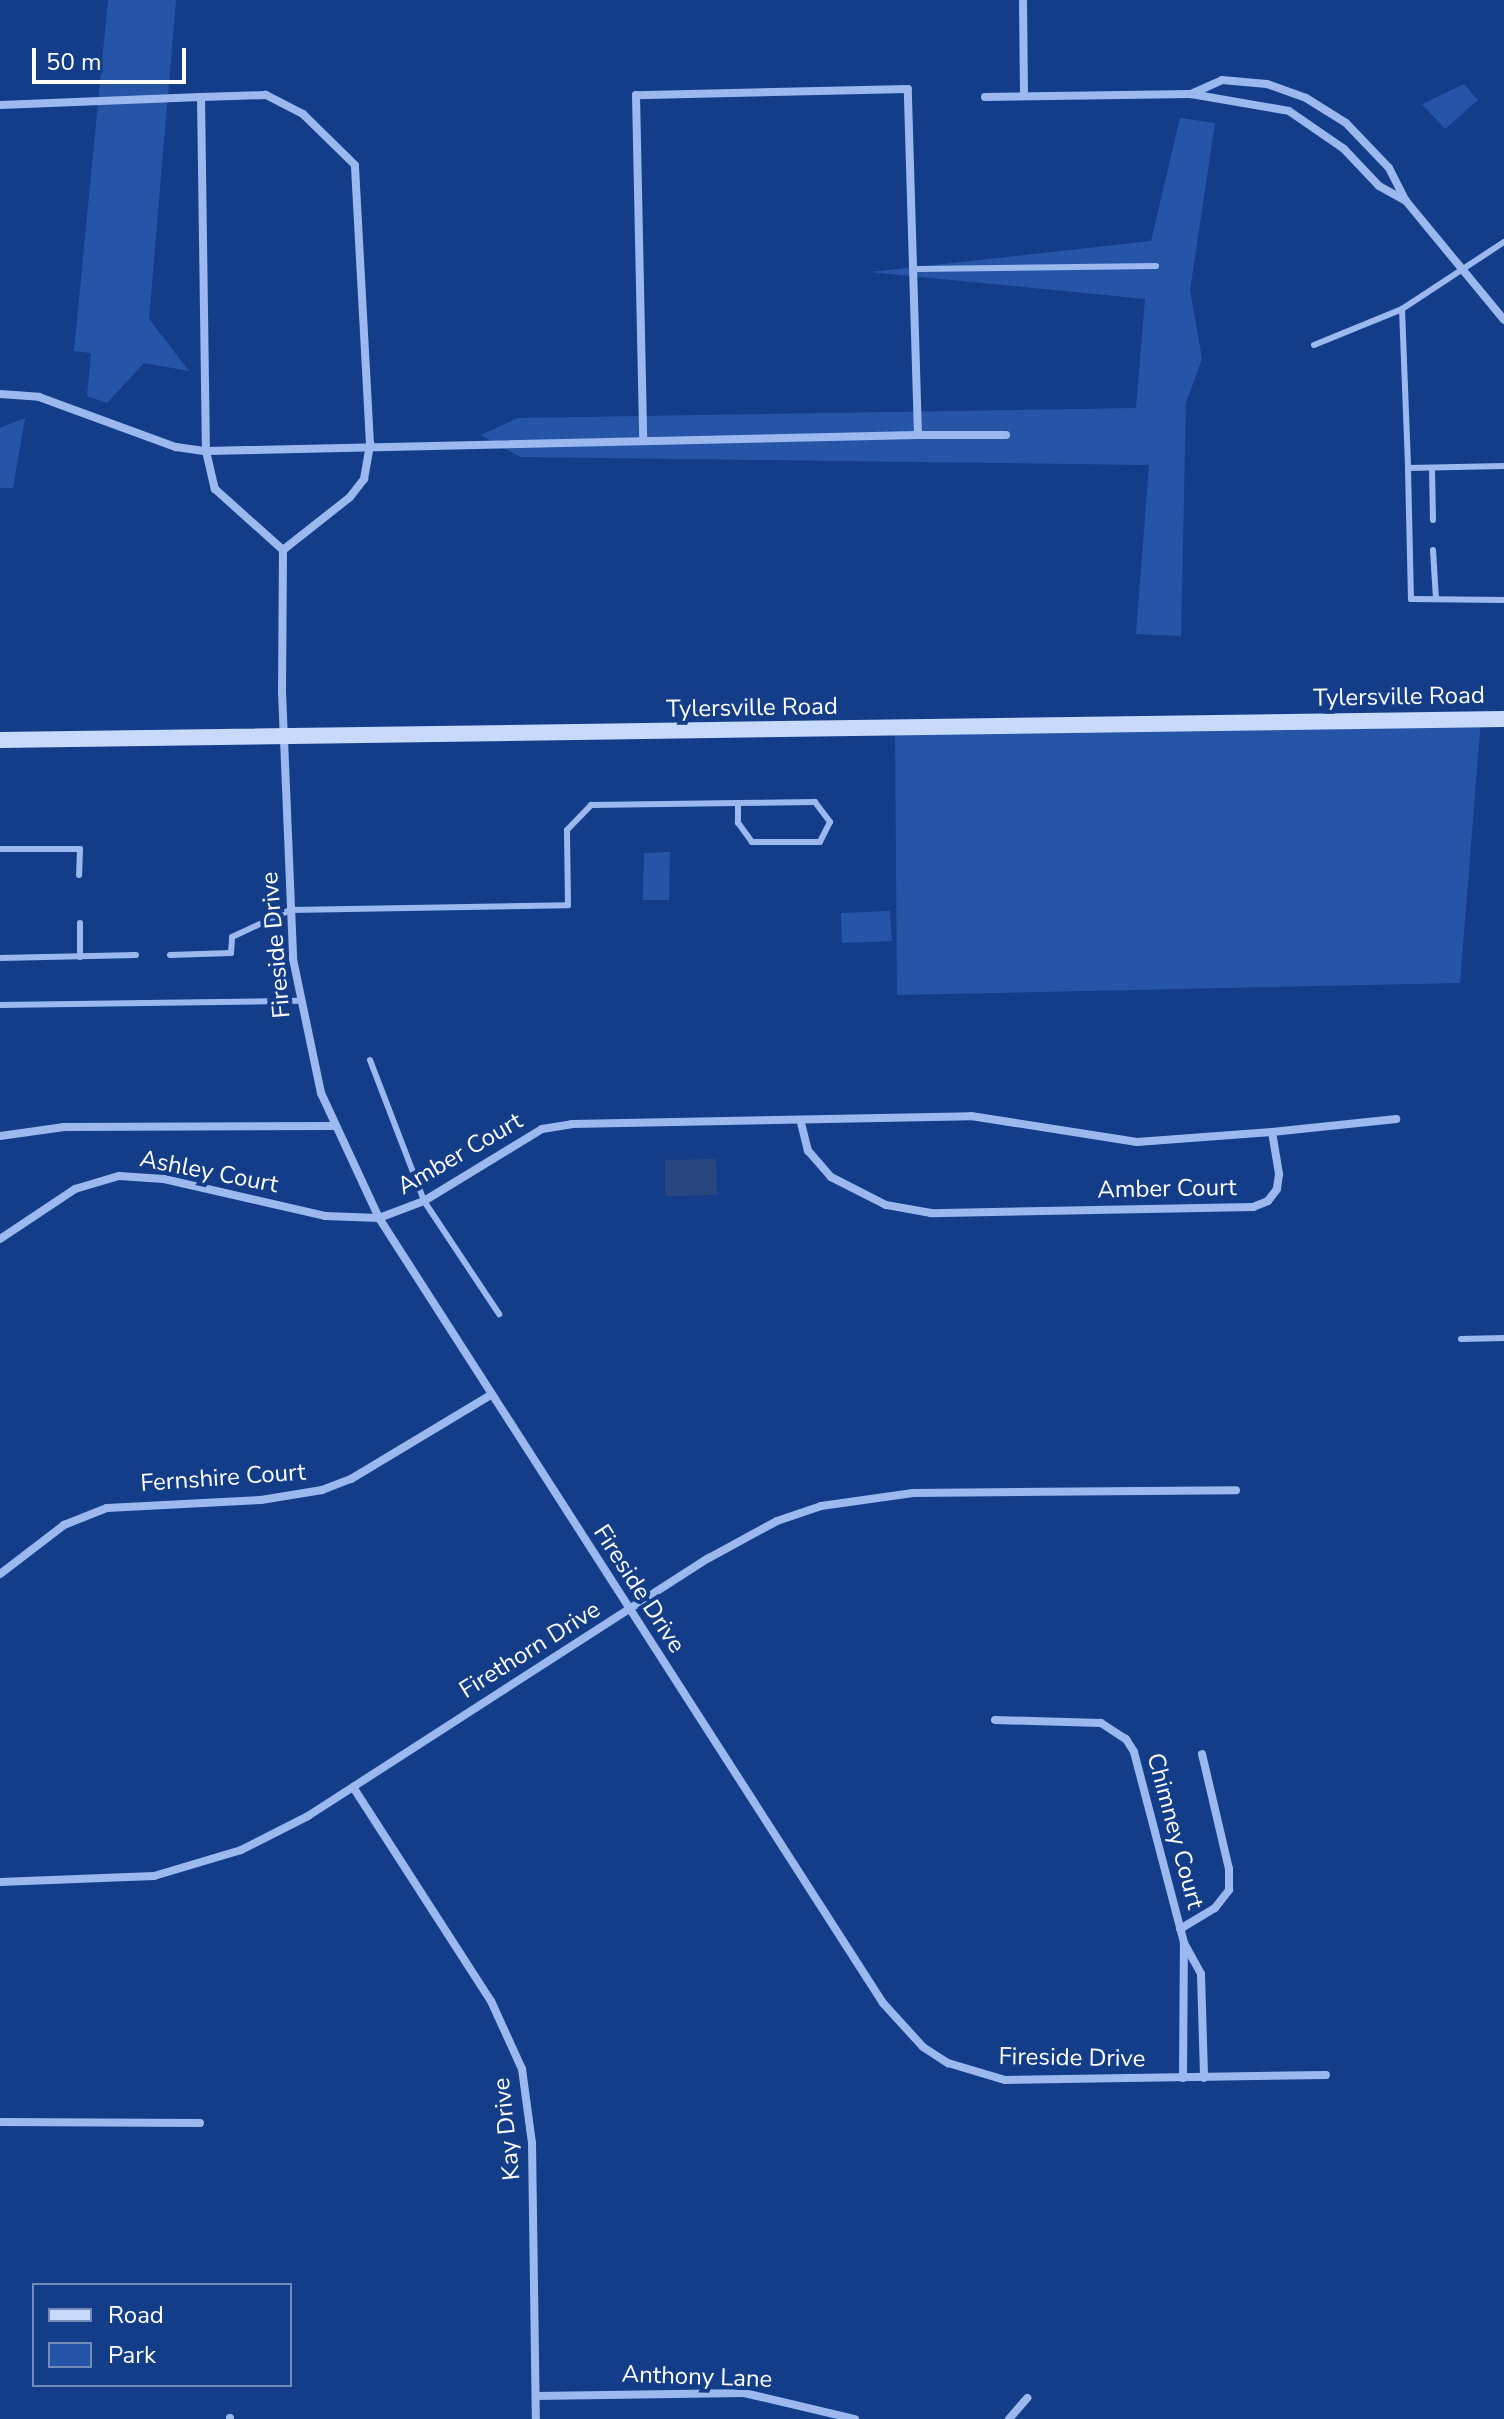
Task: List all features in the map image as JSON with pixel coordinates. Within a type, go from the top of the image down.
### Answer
[{"type":"main road","name":"Tylersville Road","points":[[0,740],[1504,719]]},
{"type":"street","points":[[1023,0],[1024,96]]},
{"type":"street","points":[[1191,94],[1222,80],[1267,84],[1306,98],[1346,123],[1389,168],[1406,201],[1504,320]]},
{"type":"street","points":[[643,439],[636,95],[908,89],[917,269],[918,435]]},
{"type":"street","points":[[985,97],[1191,94],[1289,111],[1344,149],[1379,186],[1406,201]]},
{"type":"street","points":[[0,105],[201,97],[266,95],[303,114],[355,165],[370,444],[364,479],[350,497],[283,550],[215,489],[206,451],[201,97]]},
{"type":"street","points":[[0,394],[39,397],[176,447],[206,451],[370,444],[1006,435]]},
{"type":"street","name":"Fireside Drive","points":[[283,550],[290,910],[299,1001],[334,1126],[379,1218],[883,2003],[923,2047],[976,2074],[1005,2080],[1326,2075]]},
{"type":"street","name":"Amber Court","points":[[379,1218],[424,1201],[556,1125],[801,1123],[971,1116],[1137,1142],[1272,1132],[1277,1189],[1268,1201],[1253,1207],[931,1213],[886,1205],[831,1177],[808,1151],[801,1123]]},
{"type":"street","points":[[1272,1132],[1396,1119]]},
{"type":"street","name":"Ashley Court","points":[[0,1136],[64,1127],[334,1126]]},
{"type":"street","name":"Ashley Court","points":[[0,1239],[75,1189],[119,1176],[164,1179],[325,1216],[379,1218]]},
{"type":"street","name":"Fernshire Court","points":[[0,1574],[64,1525],[107,1508],[261,1500],[322,1490],[378,1464],[491,1395]]},
{"type":"street","name":"Firethorn Drive","points":[[0,1882],[108,1881],[198,1865],[282,1831],[749,1535],[821,1506],[913,1493],[1236,1490]]},
{"type":"street","name":"Chimney Court","points":[[995,1720],[1086,1720],[1115,1729],[1126,1739],[1139,1766],[1184,1943],[1201,1974],[1204,2078]]},
{"type":"street","name":"Chimney Court","points":[[1180,1929],[1215,1908],[1229,1890],[1229,1869],[1202,1754]]},
{"type":"street","name":"Kay Drive","points":[[353,1787],[491,2001],[522,2069],[532,2143],[536,2419]]},
{"type":"street","name":"Chimney Court","points":[[1183,2078],[1184,1943]]},
{"type":"street","points":[[0,2122],[200,2123]]},
{"type":"street","name":"Anthony Lane","points":[[536,2396],[744,2393],[855,2419]]},
{"type":"street","points":[[1009,2419],[1027,2398]]},
{"type":"lane","points":[[1314,345],[1402,309],[1460,267],[1488,256],[1504,242]]},
{"type":"lane","points":[[917,269],[1156,266]]},
{"type":"lane","points":[[1402,309],[1411,599],[1504,600]]},
{"type":"lane","points":[[1408,468],[1504,466]]},
{"type":"lane","points":[[1432,468],[1433,520]]},
{"type":"lane","points":[[1433,550],[1436,599]]},
{"type":"lane","points":[[170,955],[231,953],[232,937],[290,910],[568,905],[567,830],[591,805],[738,803],[815,802],[830,822],[820,842],[752,842],[738,823],[738,803]]},
{"type":"lane","points":[[0,849],[80,849],[79,875]]},
{"type":"lane","points":[[80,923],[80,957]]},
{"type":"lane","points":[[0,958],[136,955]]},
{"type":"lane","points":[[0,1005],[299,1001]]},
{"type":"lane","points":[[370,1060],[424,1201],[499,1314]]},
{"type":"lane","points":[[1461,1339],[1504,1338]]},
{"type":"green space","points":[[108,0],[176,0],[149,319],[189,371],[144,363],[107,403],[87,396],[91,353],[74,351]]},
{"type":"green space","points":[[1464,84],[1478,100],[1445,129],[1422,104]]},
{"type":"green space","points":[[1180,118],[1215,123],[1190,290],[1202,359],[1186,403],[1181,636],[1136,634],[1149,465],[520,457],[481,435],[518,418],[1136,408],[1145,299],[870,272],[1151,241]]},
{"type":"green space","points":[[25,418],[13,488],[0,488],[0,428]]},
{"type":"green space","points":[[1481,719],[1460,983],[897,995],[895,730]]},
{"type":"green space","points":[[670,852],[669,900],[643,900],[644,853]]},
{"type":"green space","points":[[890,911],[892,941],[842,943],[841,913]]},
{"type":"shaded area","points":[[716,1159],[717,1195],[665,1196],[665,1160]]}]
